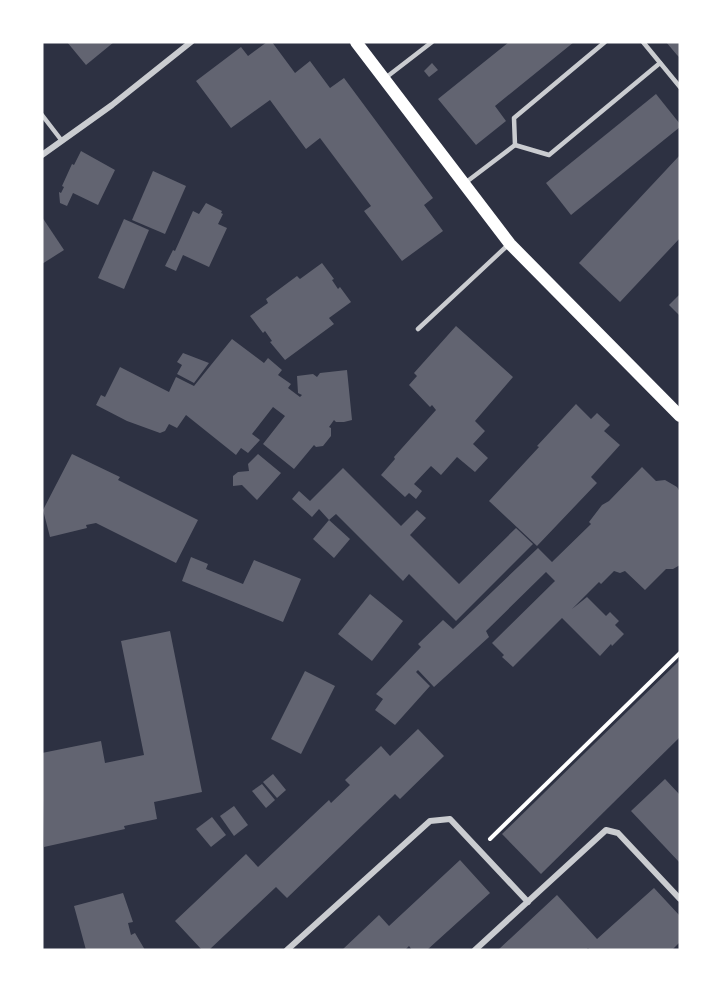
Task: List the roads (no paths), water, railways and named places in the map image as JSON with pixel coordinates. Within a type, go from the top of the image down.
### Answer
[{"type":"main road","points":[[356,42],[510,244],[680,416]]},
{"type":"street","points":[[42,155],[191,42]]},
{"type":"street","points":[[287,950],[430,821],[450,819],[528,902]]},
{"type":"street","points":[[476,950],[606,830],[618,832],[680,899]]},
{"type":"lane","points":[[383,79],[432,42]]},
{"type":"lane","points":[[515,145],[514,118],[605,42]]},
{"type":"lane","points":[[643,42],[680,87]]},
{"type":"lane","points":[[515,145],[549,155],[660,63]]},
{"type":"lane","points":[[42,116],[62,141]]},
{"type":"lane","points":[[464,184],[515,145]]},
{"type":"lane","points":[[418,329],[510,244]]}]
